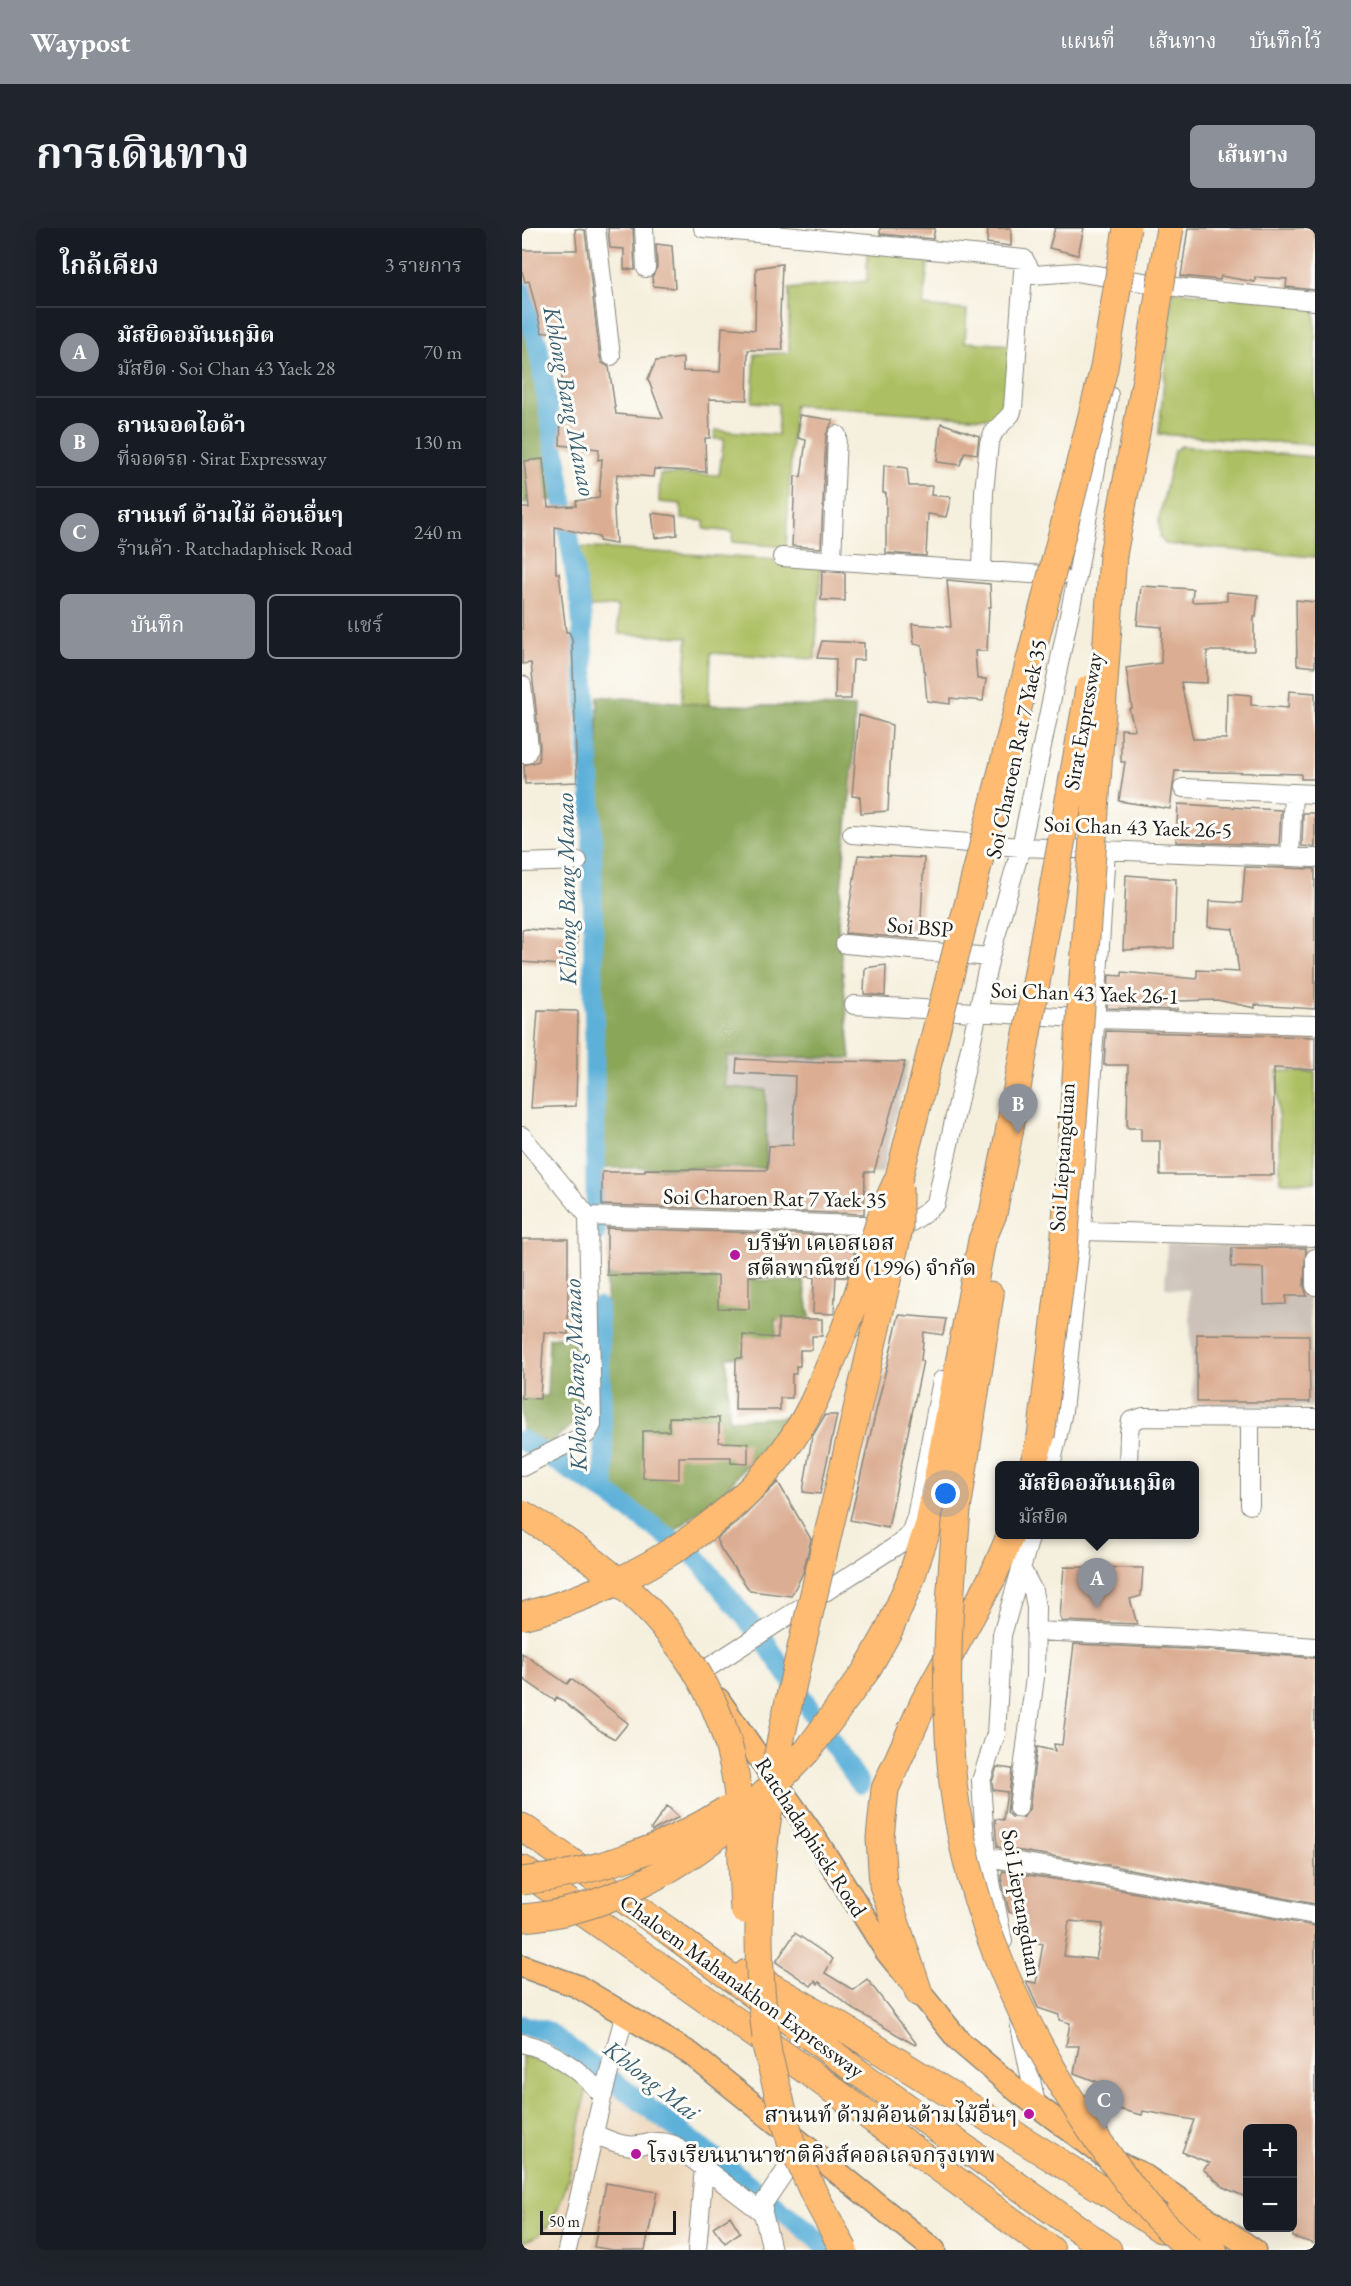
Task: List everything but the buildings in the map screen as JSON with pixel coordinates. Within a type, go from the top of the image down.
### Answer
[{"type":"highway","points":[[522,1616],[583,1596],[664,1556],[702,1530],[737,1500],[772,1465],[795,1435],[813,1403],[854,1305],[881,1218],[899,1177],[1104,368],[1127,228]]},
{"type":"highway","name":"Sirat Expressway","points":[[993,1214],[1146,380],[1170,228]]},
{"type":"highway","points":[[1034,1461],[1041,1437],[1064,1248],[1113,555]]},
{"type":"highway","points":[[769,2060],[760,1987],[759,1925],[764,1844],[771,1794],[804,1637],[899,1229],[899,1177]]},
{"type":"highway","points":[[522,1923],[608,1898],[633,1887],[688,1856],[735,1821],[807,1751],[866,1671],[889,1630],[929,1524],[942,1465],[982,1240],[993,1214]]},
{"type":"highway","points":[[993,1214],[998,1246],[957,1510],[948,1618],[947,1703],[954,1792],[972,1877],[994,1948],[1028,2024],[1102,2147],[1148,2206],[1192,2250]]},
{"type":"highway","points":[[522,1514],[597,1563],[644,1604],[668,1631],[688,1659],[713,1708],[728,1744],[737,1786],[749,1966],[783,2118],[794,2150],[814,2194],[844,2250]]},
{"type":"highway","points":[[919,1993],[883,1885],[879,1838],[885,1789],[924,1702],[993,1576],[1009,1539]]},
{"type":"highway","points":[[522,1881],[564,1875],[597,1867],[677,1838],[743,1798],[807,1751]]},
{"type":"highway","points":[[522,1813],[577,1865]]},
{"type":"highway","name":"Chaloem Mahanakhon Expressway","points":[[522,1827],[667,1930],[859,2073],[1108,2250]]},
{"type":"highway","name":"Chaloem Mahanakhon Expressway","points":[[522,1869],[818,2079],[1051,2250]]},
{"type":"highway","points":[[522,1918],[552,1916]]},
{"type":"highway","points":[[667,1930],[839,2025],[1110,2194],[1192,2250]]},
{"type":"highway","points":[[989,2206],[1023,2250]]},
{"type":"main road","name":"Ratchadaphisek Road","points":[[522,1509],[572,1545],[598,1568],[649,1615],[700,1673],[815,1838],[886,1951],[960,2042],[1107,2158],[1142,2174],[1254,2250]]},
{"type":"main road","points":[[522,1966],[577,1986],[691,2054],[934,2250]]},
{"type":"main road","name":"Ratchadaphisek Road","points":[[1107,2158],[1129,2187],[1216,2250]]},
{"type":"street","points":[[596,228],[612,356]]},
{"type":"street","points":[[644,228],[646,268]]},
{"type":"street","points":[[704,228],[869,236],[1024,259]]},
{"type":"street","points":[[1024,259],[1033,275],[1076,272],[1183,288],[1315,301]]},
{"type":"street","points":[[982,571],[984,492],[989,442],[994,432],[1011,414],[1013,408],[1024,259]]},
{"type":"street","name":"Soi Charoen Rat 7 Yaek 35","points":[[595,1217],[858,1225],[907,1224],[936,1203],[990,957],[1021,846],[1077,577],[1130,280]]},
{"type":"street","points":[[832,560],[837,435]]},
{"type":"street","points":[[782,557],[1077,577]]},
{"type":"street","points":[[522,685],[529,748],[526,754],[522,754]]},
{"type":"street","points":[[1183,788],[1315,794]]},
{"type":"street","points":[[1290,857],[1293,794]]},
{"type":"street","name":"Soi Chan 43 Yaek 26-5","points":[[852,834],[1021,846],[1315,858]]},
{"type":"street","name":"Soi Lieptangduan","points":[[1051,1461],[1063,1411],[1082,1231],[1106,850]]},
{"type":"street","points":[[522,863],[578,861]]},
{"type":"street","name":"Soi BSP","points":[[845,944],[990,957]]},
{"type":"street","name":"Soi Chan 43 Yaek 26-1","points":[[854,1005],[1095,1019],[1315,1025]]},
{"type":"street","points":[[522,1136],[595,1217],[592,1425],[586,1434],[526,1465]]},
{"type":"street","points":[[1082,1231],[1315,1237]]},
{"type":"street","points":[[1315,1258],[1315,1286]]},
{"type":"street","points":[[700,1673],[910,1534],[916,1517],[964,1269]]},
{"type":"street","points":[[1128,1461],[1131,1421],[1143,1417],[1315,1418]]},
{"type":"street","points":[[1250,1418],[1250,1504]]},
{"type":"street","name":"Soi Lieptangduan","points":[[1030,1539],[1002,1635],[996,1734],[981,1781],[986,1857],[1036,2104]]},
{"type":"street","points":[[1018,1808],[1035,1677],[1034,1591],[1022,1568]]},
{"type":"street","points":[[1035,1631],[1209,1639],[1315,1647]]},
{"type":"street","points":[[986,1857],[1106,1876],[1315,1915]]},
{"type":"street","points":[[567,2250],[603,2095],[625,2014]]},
{"type":"street","points":[[522,2043],[542,2048],[585,2075],[603,2095]]},
{"type":"street","points":[[594,2134],[624,2145],[662,2141],[681,2149],[763,2209]]},
{"type":"street","points":[[772,2250],[763,2209],[773,2189],[804,2144]]},
{"type":"street","points":[[697,2250],[704,2168]]},
{"type":"shaded area","points":[[727,1055],[909,1062],[882,1173],[766,1168],[765,1090],[724,1087]]},
{"type":"shaded area","points":[[1167,1244],[1306,1247],[1315,1407],[1193,1405],[1189,1290],[1165,1288]]},
{"type":"shaded area","name":"โรงเรียนนานาชาติคิงส์คอลเลจกรุงเทพ","points":[[594,2075],[776,2213],[801,2234],[813,2250],[522,2250],[522,2242],[539,2235],[586,2091]]},
{"type":"green space","points":[[867,247],[929,256],[923,306],[967,310],[965,342],[1014,345],[1011,420],[794,405],[786,547],[732,542],[733,532],[704,529],[704,521],[681,519],[681,504],[659,502],[660,474],[719,475],[724,439],[714,439],[715,430],[778,435],[778,404],[752,402],[755,354],[789,353],[789,289],[867,281]]},
{"type":"green space","points":[[1172,291],[1315,304],[1315,445],[1159,434]]},
{"type":"green space","points":[[522,324],[532,352],[557,499],[522,504]]},
{"type":"green space","points":[[1181,446],[1315,457],[1315,557],[1165,544],[1160,537],[1159,519],[1174,451]]},
{"type":"green space","points":[[579,547],[821,563],[815,659],[711,653],[709,705],[682,703],[688,637],[619,634],[617,606],[590,607]]},
{"type":"green space","points":[[598,696],[714,705],[855,707],[853,763],[838,923],[851,1058],[727,1056],[724,1087],[766,1090],[766,1168],[603,1168],[597,868]]},
{"type":"green space","points":[[1277,1071],[1315,1072],[1315,1182],[1280,1182]]},
{"type":"green space","points":[[606,1276],[803,1281],[811,1320],[775,1320],[777,1342],[766,1355],[727,1357],[729,1420],[787,1417],[726,1489],[675,1531],[619,1494],[609,1481]]},
{"type":"green space","points":[[574,1335],[579,1418],[552,1442],[539,1440],[522,1429],[522,1396],[547,1396],[549,1338]]},
{"type":"green space","points":[[522,2055],[583,2077],[586,2091],[571,2168],[558,2209],[539,2235],[522,2242]]},
{"type":"waterway","name":"Khlong Bang Manao","points":[[522,291],[538,345],[581,610],[592,816],[596,1233]]},
{"type":"waterway","name":"Khlong Bang Manao","points":[[598,1307],[605,1492]]},
{"type":"waterway","points":[[522,1440],[605,1492],[697,1558],[766,1643],[860,1784]]},
{"type":"waterway","name":"Khlong Mai","points":[[522,2025],[547,2031],[726,2166],[831,2250]]},
{"type":"place","name":"ลานจอดไอด้า","points":[[1018,1134]]},
{"type":"place","name":"บริษัท เคเอสเอส สตีลพาณิชย์ (1996) จำกัด","points":[[735,1255]]},
{"type":"place","name":"มัสยิดอมันนฤมิต","points":[[1097,1608]]},
{"type":"place","name":"สานนท์ ด้ามค้อนด้ามไม้อื่นๆ","points":[[1029,2114]]},
{"type":"place","name":"สานนท์ ด้ามไม้ ค้อนอื่นๆ","points":[[1104,2130]]},
{"type":"place","name":"โรงเรียนนานาชาติคิงส์คอลเลจกรุงเทพ","points":[[636,2154]]}]
